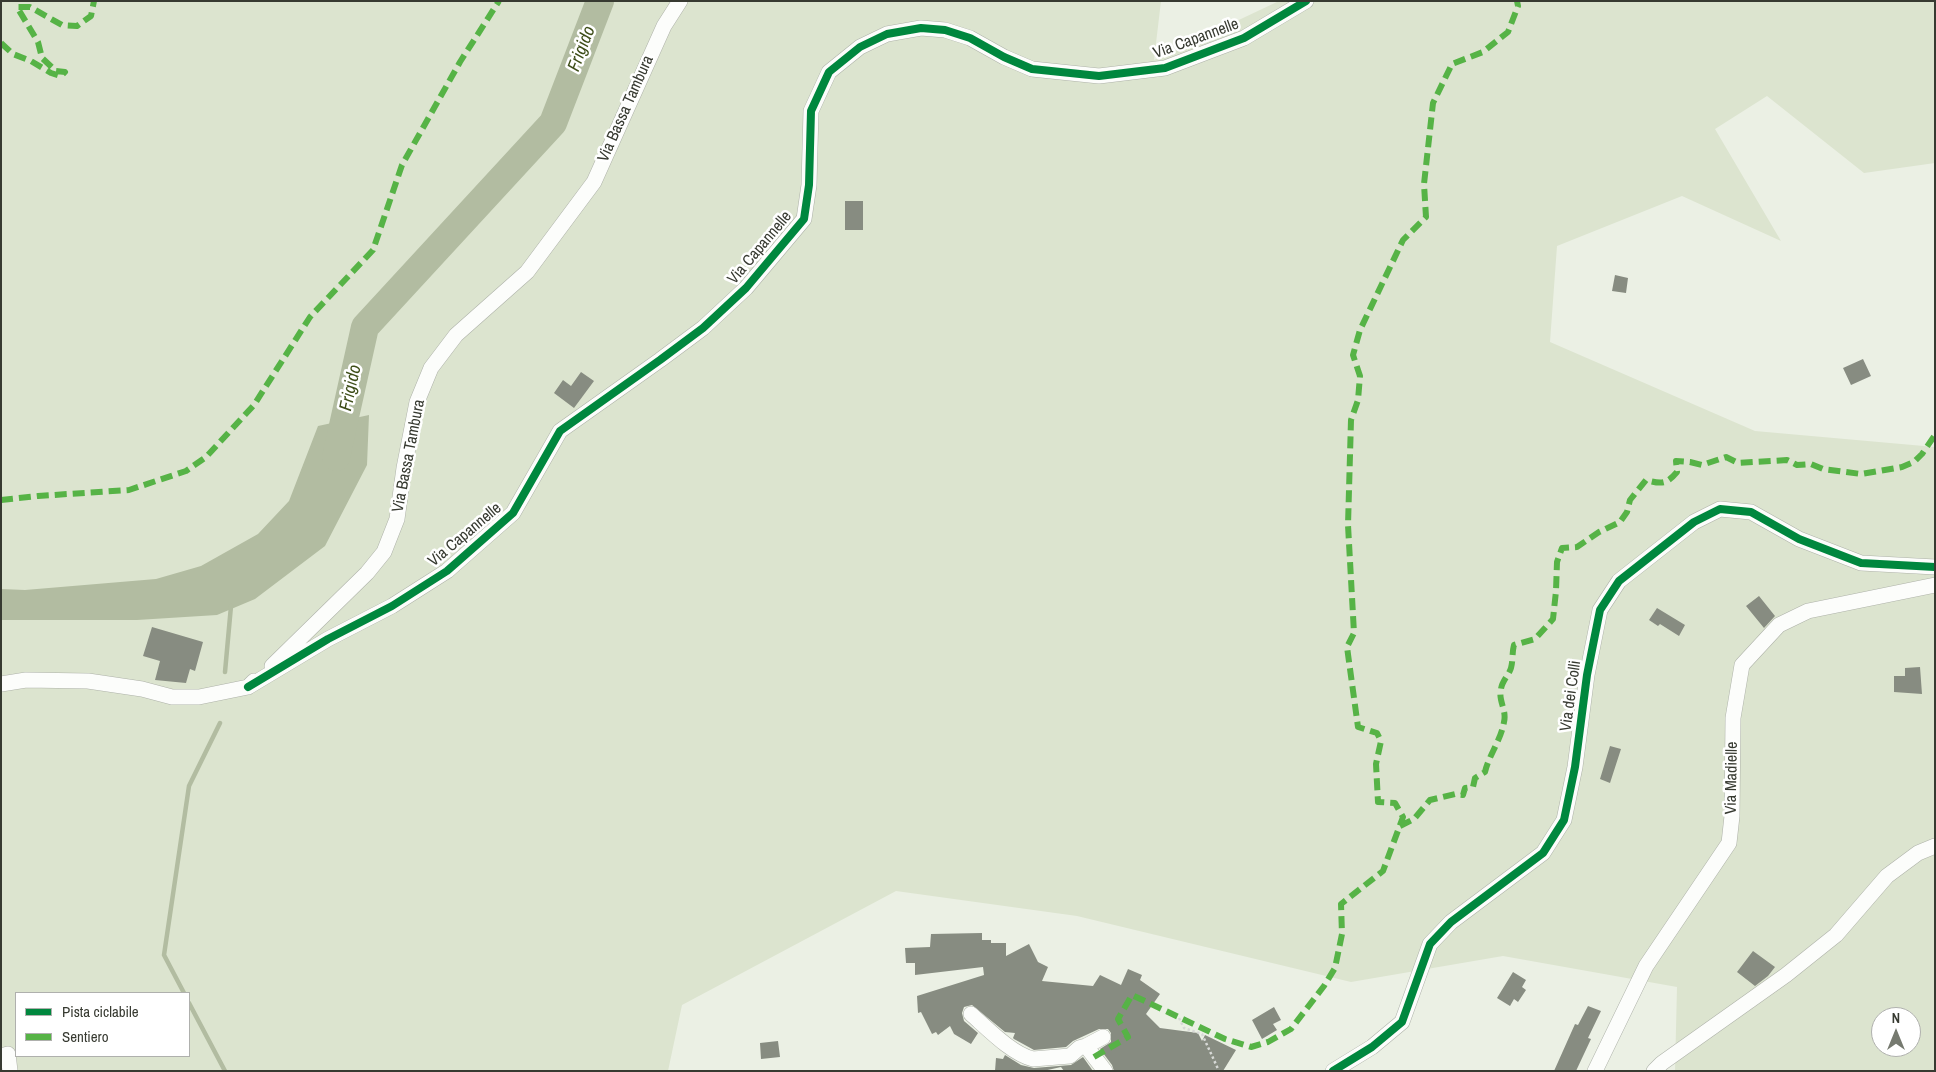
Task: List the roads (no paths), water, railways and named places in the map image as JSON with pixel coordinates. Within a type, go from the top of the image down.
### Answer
[{"type":"street","name":"Via Bassa Tambura","points":[[1,684],[26,680],[88,681],[142,689],[172,697],[199,697],[248,687],[368,573],[384,552],[397,519],[404,468],[417,402],[431,368],[456,335],[528,272],[594,182],[664,26],[680,1]]},
{"type":"street","name":"Via Capannelle","points":[[248,687],[328,639],[392,606],[447,572],[513,512],[560,431],[703,328],[746,288],[804,220],[809,185],[811,111],[829,72],[860,47],[887,34],[921,28],[945,30],[970,38],[1004,57],[1032,69],[1099,76],[1165,68],[1244,38],[1306,1]]},
{"type":"street","name":"Via dei Colli","points":[[1334,1071],[1372,1047],[1402,1022],[1430,944],[1451,922],[1542,853],[1564,820],[1575,767],[1587,675],[1600,610],[1618,581],[1694,522],[1720,509],[1751,512],[1799,539],[1861,563],[1935,567]]},
{"type":"street","name":"Via Madielle","points":[[1595,1071],[1646,966],[1729,843],[1732,816],[1733,718],[1742,665],[1779,626],[1808,611],[1935,585]]},
{"type":"street","points":[[1654,1071],[1662,1062],[1729,1016],[1836,935],[1886,876],[1918,853],[1935,846]]},
{"type":"street","points":[[971,1014],[1003,1042],[1028,1058],[1070,1056],[1079,1048],[1103,1037]]},
{"type":"street","points":[[1086,1046],[1105,1071]]},
{"type":"street","points":[[1,1056],[8,1054],[10,1071]]},
{"type":"waterway","name":"Frigido","points":[[336,457],[365,327],[553,123],[600,1]]},
{"type":"waterway","points":[[225,672],[231,606]]},
{"type":"waterway","points":[[183,992],[164,955],[189,786],[220,723]]},
{"type":"waterway","points":[[190,1005],[225,1071]]}]
